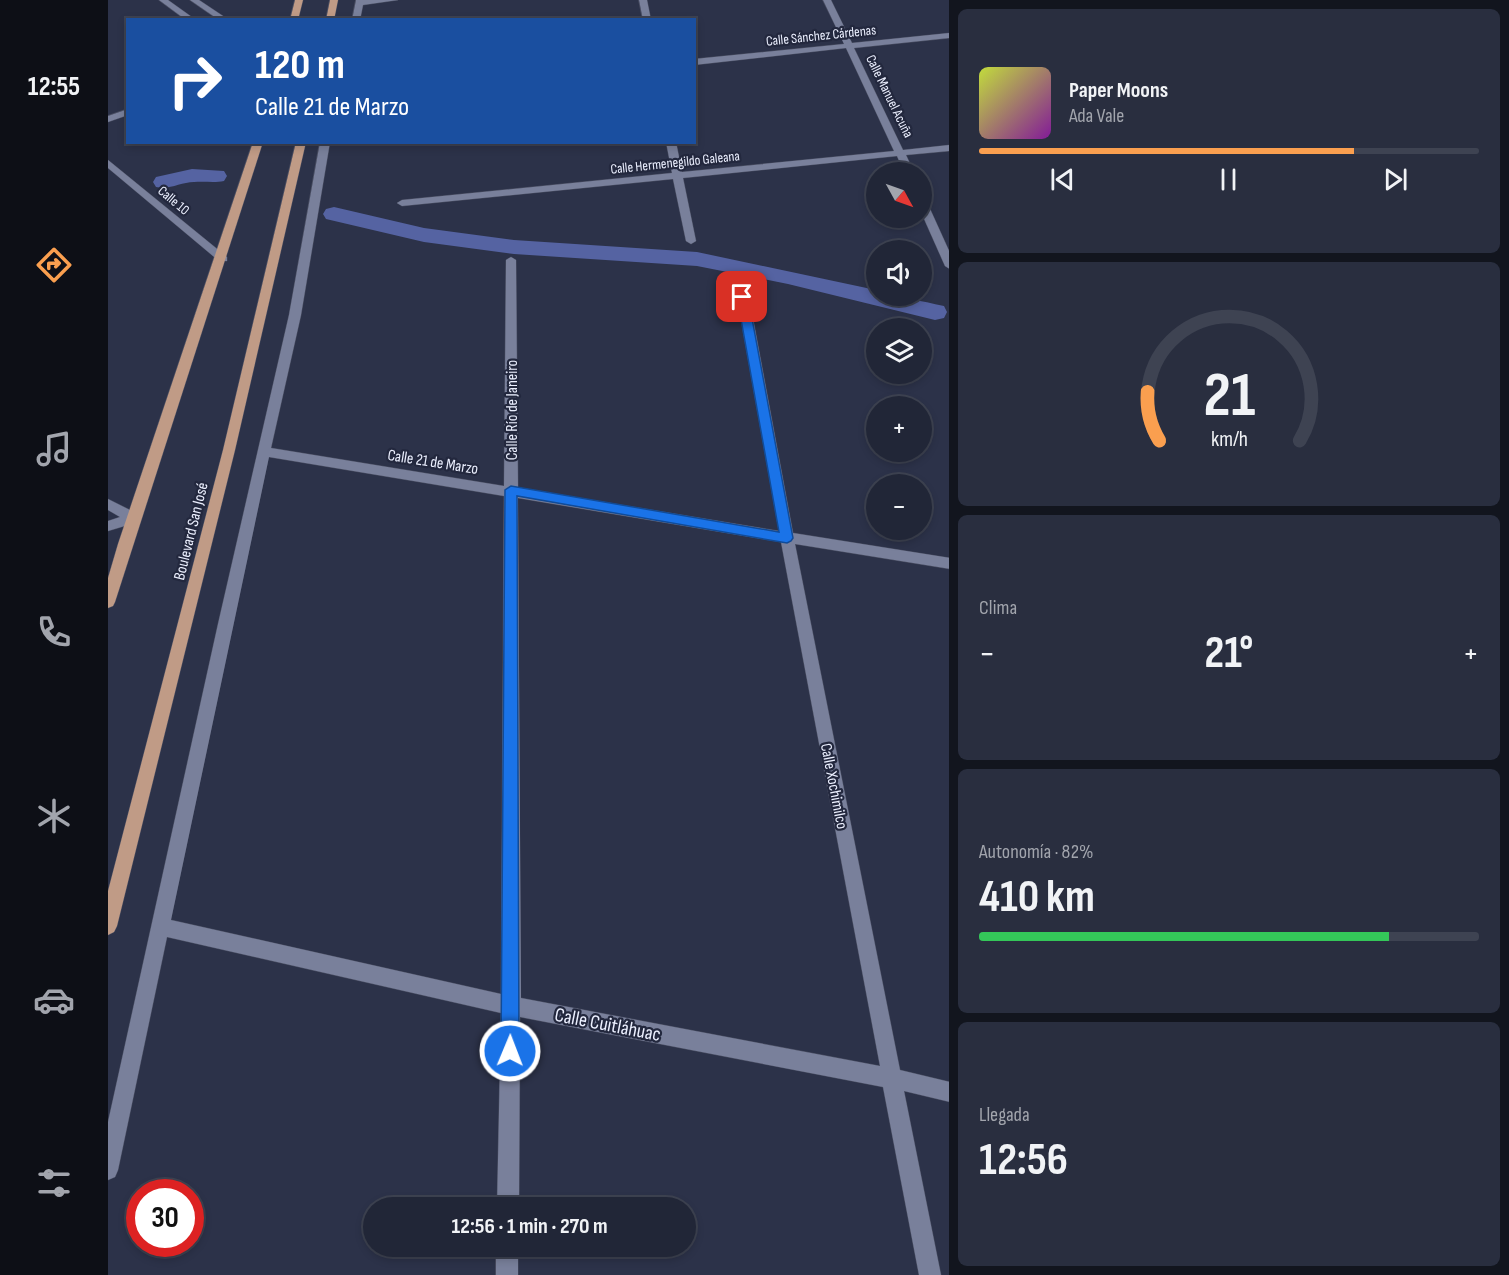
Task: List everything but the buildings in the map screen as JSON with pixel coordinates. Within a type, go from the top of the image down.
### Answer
[{"type":"main road","points":[[294,18],[299,0]]},
{"type":"main road","points":[[330,18],[334,0]]},
{"type":"main road","points":[[108,602],[133,518],[223,259],[257,144]]},
{"type":"main road","name":"Boulevard San José","points":[[108,926],[229,450],[301,144]]},
{"type":"street","points":[[163,0],[189,18]]},
{"type":"street","points":[[194,0],[222,18]]},
{"type":"street","points":[[356,18],[360,2],[394,0]]},
{"type":"street","points":[[643,0],[647,18]]},
{"type":"street","name":"Calle Manuel Acuña","points":[[827,0],[905,162]]},
{"type":"street","name":"Calle Sánchez Cárdenas","points":[[696,62],[949,35]]},
{"type":"street","points":[[108,120],[126,113]]},
{"type":"street","points":[[108,1170],[162,927],[225,624],[295,315],[325,144]]},
{"type":"street","points":[[671,144],[691,241]]},
{"type":"street","name":"Calle Hermenegildo Galeana","points":[[402,203],[949,148]]},
{"type":"street","name":"Calle 10","points":[[108,163],[223,259]]},
{"type":"street","points":[[932,225],[949,264]]},
{"type":"street","name":"Calle Río de Janeiro","points":[[508,1197],[511,1006],[511,260]]},
{"type":"street","name":"Calle Xochimilco","points":[[742,297],[930,1275]]},
{"type":"street","name":"Calle 21 de Marzo","points":[[265,452],[511,490],[949,564]]},
{"type":"street","points":[[108,504],[133,518]]},
{"type":"street","points":[[108,526],[133,518]]},
{"type":"street","name":"Calle Cuitláhuac","points":[[162,927],[511,1006],[891,1078],[949,1092]]},
{"type":"street","points":[[507,1257],[507,1275]]},
{"type":"waterway","points":[[164,182],[192,175],[216,176]]},
{"type":"waterway","points":[[334,214],[424,235],[514,247],[697,259],[788,277],[935,312]]},
{"type":"route","points":[[510,1051],[511,490],[787,538],[742,297]]}]
